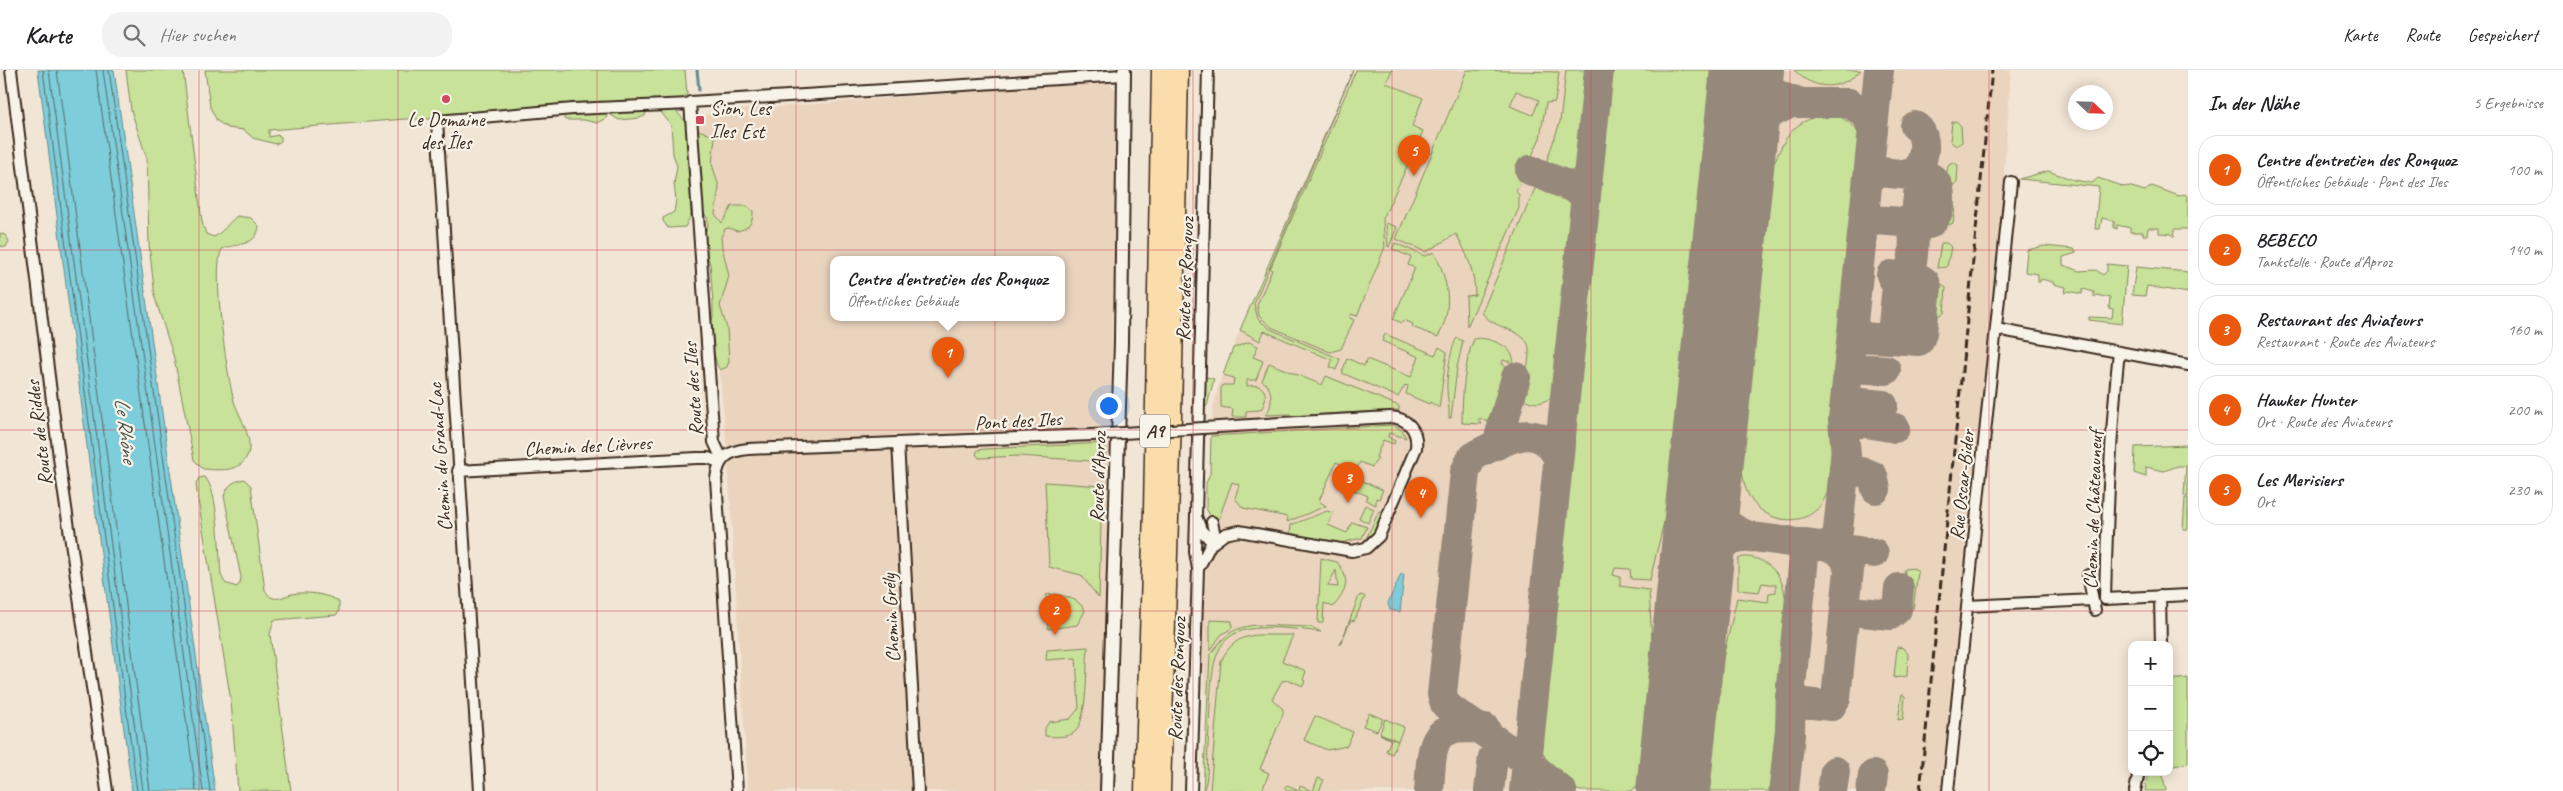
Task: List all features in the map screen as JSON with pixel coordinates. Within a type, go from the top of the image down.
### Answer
[{"type":"highway","name":"A9","points":[[1144,791],[1153,510],[1162,70]]},
{"type":"highway","name":"A9","points":[[1161,791],[1179,70]]},
{"type":"street","name":"Route de Riddes","points":[[11,70],[61,473],[107,791]]},
{"type":"street","name":"Route des Ronquoz","points":[[1191,791],[1198,569],[1195,552],[1208,70]]},
{"type":"street","name":"Route d'Aproz","points":[[437,121],[573,109],[690,103],[1124,72],[1121,342],[1107,791]]},
{"type":"street","name":"Route des Iles","points":[[690,103],[714,442],[721,460],[716,479],[737,791]]},
{"type":"street","name":"Chemin du Grand-Lac","points":[[437,121],[480,791]]},
{"type":"street","name":"Rue Oscar-Bider","points":[[1948,791],[2011,182]]},
{"type":"street","points":[[1996,329],[2188,365]]},
{"type":"street","name":"Chemin de Châteauneuf","points":[[2119,352],[2114,398],[2107,521],[2105,599],[2160,596]]},
{"type":"street","name":"Pont des Iles","points":[[721,460],[731,453],[748,449],[1092,434],[1395,417],[1410,424],[1416,439],[1416,448],[1379,536],[1366,548],[1352,551],[1232,532]]},
{"type":"street","name":"Chemin Grély","points":[[898,443],[918,791]]},
{"type":"street","name":"Chemin des Lièvres","points":[[458,471],[697,458],[721,460]]},
{"type":"street","name":"Route des Ronquoz","points":[[1197,489],[1200,505],[1212,522],[1215,532],[1213,543],[1204,554],[1198,569]]},
{"type":"street","name":"Route des Ronquoz","points":[[1196,515],[1201,530],[1213,543]]},
{"type":"street","points":[[1212,522],[1232,532]]},
{"type":"street","points":[[1213,543],[1225,534],[1232,532]]},
{"type":"street","name":"Chemin de Châteauneuf","points":[[1968,606],[2094,605],[2088,575]]},
{"type":"street","points":[[2161,641],[2160,596],[2188,595]]},
{"type":"street","points":[[2135,791],[2138,776]]},
{"type":"shaded area","points":[[1355,70],[2011,70],[2004,174],[2011,182],[1948,791],[1204,791],[1209,721],[1202,661],[1213,408],[1219,384],[1239,333]]},
{"type":"shaded area","points":[[1107,81],[1118,92],[1101,791],[748,791],[728,463],[697,130],[701,120],[710,112]]},
{"type":"green space","points":[[126,70],[183,70],[202,222],[206,234],[214,237],[237,216],[251,218],[259,226],[258,232],[251,240],[222,249],[219,260],[219,299],[228,369],[234,401],[249,443],[249,450],[244,461],[234,468],[221,470],[203,469],[194,460],[174,358],[155,298],[149,244],[147,159],[131,110]]},
{"type":"green space","name":"Le Domaine des Îles","points":[[205,70],[685,70],[687,94],[674,109],[690,126],[715,137],[712,164],[719,187],[715,214],[722,223],[732,206],[747,206],[753,211],[751,222],[745,229],[737,231],[729,228],[725,229],[721,237],[729,276],[720,306],[727,328],[729,361],[727,367],[720,370],[717,365],[708,331],[713,317],[713,302],[710,264],[703,237],[708,220],[700,204],[692,197],[690,199],[691,215],[685,227],[668,228],[663,221],[663,218],[674,212],[676,200],[674,184],[677,166],[673,154],[671,125],[657,107],[648,105],[645,116],[633,119],[619,120],[608,113],[606,118],[597,123],[584,120],[566,120],[564,119],[564,107],[558,110],[553,117],[549,116],[544,109],[471,119],[405,119],[269,130],[269,137],[278,135],[281,137],[281,141],[276,144],[253,138],[244,130],[228,128],[217,121],[210,107]]},
{"type":"green space","points":[[1353,70],[1254,304],[1258,319],[1270,329],[1340,359],[1336,370],[1330,367],[1332,360],[1264,331],[1260,341],[1240,330]]},
{"type":"green space","points":[[1356,70],[1392,70],[1386,83],[1423,98],[1412,126],[1423,131],[1383,219],[1385,247],[1357,316],[1351,314],[1350,318],[1354,320],[1341,349],[1330,352],[1271,327],[1259,316],[1257,305],[1272,270],[1270,269]]},
{"type":"green space","points":[[1467,70],[1559,72],[1555,102],[1546,103],[1540,138],[1516,191],[1519,195],[1519,208],[1467,327],[1466,296],[1475,295],[1475,287],[1470,263],[1456,234],[1426,252],[1396,239]],"holes":[[[1516,91],[1539,100],[1533,115],[1510,106]]]},
{"type":"green space","points":[[1566,70],[1590,70],[1580,165],[1569,173],[1546,163],[1560,122]]},
{"type":"green space","points":[[1607,70],[1714,70],[1670,497],[1650,580],[1631,579],[1630,569],[1615,568],[1613,575],[1620,577],[1620,586],[1649,590],[1653,658],[1640,783],[1631,791],[1580,791],[1564,782],[1552,769],[1543,754],[1538,738]]},
{"type":"green space","points":[[1794,70],[1861,70],[1845,82],[1828,86],[1810,82]]},
{"type":"green space","points":[[1833,114],[1845,119],[1853,126],[1859,135],[1862,147],[1827,493],[1820,505],[1811,514],[1788,520],[1776,518],[1765,513],[1755,505],[1745,486],[1741,459],[1771,171],[1786,139],[1792,131],[1808,120]]},
{"type":"green space","points":[[1956,121],[1961,126],[1962,142],[1956,146],[1950,141],[1952,122]]},
{"type":"green space","points":[[1952,162],[1958,165],[1957,183],[1948,187],[1945,185],[1948,165]]},
{"type":"green space","points":[[2048,171],[2074,180],[2092,183],[2098,178],[2124,187],[2128,186],[2145,191],[2152,186],[2179,196],[2184,194],[2188,196],[2188,229],[2175,229],[2174,237],[2172,234],[2159,233],[2159,228],[2148,228],[2147,235],[2143,235],[2143,232],[2130,232],[2130,228],[2117,225],[2117,229],[2114,228],[2114,221],[2102,218],[2100,229],[2095,229],[2099,187],[2019,179]]},
{"type":"green space","points":[[1536,186],[1576,206],[1557,389],[1546,401],[1536,403],[1526,400],[1521,396],[1528,361],[1529,349],[1527,342],[1523,337],[1487,318],[1482,312]]},
{"type":"green space","points":[[1945,201],[1952,202],[1955,207],[1953,223],[1949,225],[1941,222]]},
{"type":"green space","points":[[1386,223],[1397,227],[1389,247],[1388,247]]},
{"type":"green space","points":[[0,233],[5,235],[9,241],[6,247],[0,246]]},
{"type":"green space","points":[[1395,243],[1425,256],[1434,252],[1439,262],[1446,283],[1447,305],[1446,316],[1438,337],[1412,327],[1413,324],[1404,320],[1402,323],[1393,319],[1415,268],[1408,265],[1411,257],[1392,249]]},
{"type":"green space","points":[[1941,243],[1947,243],[1951,247],[1947,267],[1937,268]]},
{"type":"green space","points":[[2044,246],[2074,249],[2076,253],[2063,257],[2063,265],[2079,271],[2096,270],[2103,275],[2107,271],[2107,264],[2127,266],[2122,324],[2089,320],[2089,317],[2112,318],[2113,309],[2109,308],[2110,298],[2097,295],[2094,298],[2094,292],[2083,289],[2082,294],[2068,291],[2065,294],[2066,287],[2041,279],[2038,282],[2038,274],[2025,272],[2027,250]]},
{"type":"green space","points":[[2136,267],[2188,272],[2188,293],[2147,286],[2145,296],[2132,295]]},
{"type":"green space","points":[[1939,282],[1946,288],[1944,313],[1938,316],[1932,313],[1935,284]]},
{"type":"green space","points":[[1385,334],[1435,355],[1439,347],[1447,352],[1439,408],[1430,402],[1429,404],[1406,394],[1408,386],[1405,385],[1398,397],[1342,373],[1347,358],[1364,366],[1367,359],[1411,377],[1419,357],[1382,341]]},
{"type":"green space","points":[[1457,338],[1463,341],[1457,368],[1451,418],[1449,418],[1447,378],[1451,355]]},
{"type":"green space","points":[[1479,338],[1496,342],[1507,348],[1513,357],[1513,363],[1503,360],[1502,364],[1510,368],[1487,422],[1480,418],[1478,421],[1482,424],[1462,423],[1463,392],[1468,358],[1474,339]]},
{"type":"green space","points":[[1249,342],[1258,346],[1253,357],[1263,361],[1256,380],[1247,380],[1247,386],[1256,386],[1264,390],[1265,401],[1260,410],[1246,411],[1246,417],[1232,417],[1233,409],[1221,407],[1221,388],[1223,385],[1233,385],[1234,378],[1223,375],[1233,348]]},
{"type":"green space","points":[[1269,363],[1322,385],[1326,376],[1399,406],[1399,410],[1292,416],[1290,414],[1265,415],[1270,407],[1271,397],[1268,387],[1262,381]]},
{"type":"green space","points":[[1205,378],[1214,379],[1207,406],[1204,407]]},
{"type":"green space","points":[[1392,425],[1402,430],[1406,438],[1389,433],[1388,437],[1395,441],[1394,444],[1383,440],[1376,457],[1378,458],[1372,467],[1360,462],[1356,471],[1336,462],[1319,501],[1326,506],[1287,522],[1288,517],[1243,508],[1235,498],[1239,485],[1232,482],[1218,521],[1210,516],[1206,508],[1206,483],[1210,474],[1211,436]]},
{"type":"green space","points":[[1106,443],[1105,462],[1019,456],[979,458],[976,454],[978,450],[985,449]]},
{"type":"green space","points":[[2188,445],[2188,497],[2184,495],[2186,466],[2178,466],[2164,471],[2146,467],[2146,477],[2134,473],[2135,447]]},
{"type":"green space","points":[[1351,476],[1383,490],[1379,499],[1376,498],[1376,505],[1366,500],[1368,496],[1347,487]]},
{"type":"green space","points":[[204,477],[209,483],[213,494],[219,538],[221,575],[225,583],[237,587],[241,577],[224,496],[231,484],[244,479],[251,486],[265,590],[268,595],[278,598],[297,593],[310,593],[323,595],[339,602],[339,612],[336,615],[274,620],[270,634],[291,791],[238,791],[231,701],[197,493],[196,483],[199,478]]},
{"type":"green space","points":[[1045,482],[1102,486],[1099,598],[1081,575],[1049,567]]},
{"type":"green space","points":[[2185,498],[2188,498],[2188,529],[2183,529]]},
{"type":"green space","points":[[1365,505],[1374,509],[1368,523],[1359,518]]},
{"type":"green space","points":[[1327,511],[1333,513],[1328,525],[1347,533],[1352,522],[1367,527],[1362,538],[1340,543],[1290,534],[1291,525]]},
{"type":"green space","points":[[1379,511],[1383,512],[1375,531],[1366,539]]},
{"type":"green space","points":[[1743,557],[1757,559],[1770,566],[1782,583],[1786,599],[1786,628],[1769,791],[1707,791],[1720,662],[1722,662],[1737,598],[1768,602],[1769,593],[1776,592],[1776,585],[1762,583],[1759,592],[1738,590],[1738,559]]},
{"type":"green space","points":[[1321,558],[1337,562],[1346,579],[1342,596],[1333,607],[1324,603],[1323,623],[1318,623]],"holes":[[[1336,570],[1338,587],[1328,586]]]},
{"type":"green space","points":[[1914,568],[1918,572],[1913,609],[1901,608],[1905,569]]},
{"type":"green space","points":[[1056,594],[1073,599],[1083,607],[1085,611],[1077,625],[1048,629],[1046,595]]},
{"type":"green space","points":[[1359,596],[1365,597],[1354,621],[1351,620],[1340,645]]},
{"type":"green space","points":[[1210,620],[1232,621],[1232,628],[1221,635],[1210,651]]},
{"type":"green space","points":[[1255,625],[1311,627],[1321,632],[1283,628],[1254,628],[1235,634],[1222,644],[1215,660],[1212,682],[1207,776],[1203,791],[1210,655],[1229,634],[1240,628]]},
{"type":"green space","points":[[1256,635],[1293,635],[1282,661],[1306,671],[1303,680],[1305,681],[1303,686],[1289,680],[1282,681],[1272,699],[1283,709],[1283,714],[1260,769],[1269,773],[1262,791],[1210,791],[1221,661],[1227,650],[1239,640]]},
{"type":"green space","points":[[1088,647],[1086,692],[1079,726],[1075,732],[1069,735],[1045,736],[1045,728],[1049,722],[1070,719],[1079,708],[1076,658],[1046,660],[1047,650]]},
{"type":"green space","points":[[1897,647],[1903,648],[1908,654],[1907,676],[1894,678]]},
{"type":"green space","points":[[2188,678],[2188,763],[2173,766],[2173,686],[2173,680]]},
{"type":"green space","points":[[1902,694],[1905,696],[1903,719],[1898,720]]},
{"type":"green space","points":[[1369,713],[1383,719],[1377,731],[1363,726]]},
{"type":"green space","points":[[1315,716],[1353,732],[1347,746],[1327,750],[1304,740]]},
{"type":"green space","points":[[1385,719],[1404,727],[1398,741],[1380,733]]},
{"type":"green space","points":[[1380,734],[1398,741],[1392,754],[1386,751],[1391,740]]},
{"type":"green space","points":[[2147,776],[2163,776],[2166,791],[2145,791]]},
{"type":"green space","points":[[1318,778],[1324,780],[1319,791],[1313,791]]},
{"type":"green space","points":[[1287,785],[1299,790],[1300,786],[1313,791],[1287,791],[1284,788]]},
{"type":"water","name":"Le Rhône","points":[[38,70],[114,70],[215,791],[132,791]]},
{"type":"water","points":[[1401,574],[1404,574],[1400,612],[1390,610],[1388,603]]},
{"type":"waterway","points":[[697,70],[699,90]]},
{"type":"taxiway","points":[[1524,791],[1599,70]]},
{"type":"taxiway","points":[[1733,70],[1738,79],[1744,105]]},
{"type":"taxiway","points":[[1755,70],[1763,83],[1773,92],[1792,101],[1800,102]]},
{"type":"taxiway","points":[[1841,553],[1837,539],[1846,455],[1843,420],[1879,70]]},
{"type":"taxiway","points":[[1737,171],[1742,152],[1753,129],[1765,116],[1791,103],[1849,103],[1866,114],[1873,131]]},
{"type":"taxiway","points":[[1899,276],[1904,274],[1911,265],[1914,234],[1906,224],[1916,215],[1919,186],[1911,175],[1920,166],[1924,151],[1923,136],[1915,126]]},
{"type":"taxiway","points":[[1530,170],[1586,193]]},
{"type":"taxiway","points":[[1863,229],[1869,222],[1875,220],[1929,224],[1937,215],[1940,200],[1938,186],[1930,177],[1880,172],[1873,173],[1868,180]]},
{"type":"taxiway","points":[[1886,339],[1892,333],[1897,286],[1891,275]]},
{"type":"taxiway","points":[[1853,326],[1862,337],[1919,341],[1922,333],[1927,287],[1925,282],[1919,278]]},
{"type":"taxiway","points":[[1848,374],[1855,368],[1886,370]]},
{"type":"taxiway","points":[[1497,445],[1516,377]]},
{"type":"taxiway","points":[[1844,409],[1851,402],[1883,405]]},
{"type":"taxiway","points":[[1844,430],[1848,426],[1860,423],[1895,428]]},
{"type":"taxiway","points":[[1558,458],[1550,446],[1541,439],[1531,435],[1521,436],[1500,443],[1471,459],[1465,472],[1442,694],[1445,704],[1452,710],[1527,762],[1562,791]]},
{"type":"taxiway","points":[[1707,460],[1708,486],[1715,508],[1720,517],[1739,532],[1753,537],[1874,553]]},
{"type":"taxiway","points":[[1843,482],[1853,473],[1864,472],[1873,476],[1876,489]]},
{"type":"taxiway","points":[[1692,606],[1697,578],[1707,556],[1724,543],[1753,537]]},
{"type":"taxiway","points":[[1784,791],[1790,735],[1791,686],[1804,557],[1802,550],[1789,541]]},
{"type":"taxiway","points":[[1790,696],[1796,702],[1831,706],[1836,698],[1849,570],[1845,558],[1836,549]]},
{"type":"taxiway","points":[[1846,604],[1853,611],[1890,615],[1897,609],[1899,588]]},
{"type":"taxiway","points":[[1429,791],[1434,747],[1442,733],[1454,729],[1485,728]]},
{"type":"taxiway","points":[[1489,791],[1493,757]]},
{"type":"taxiway","points":[[1832,791],[1835,771]]},
{"type":"taxiway","points":[[1871,791],[1873,775]]},
{"type":"taxiway","points":[[1667,791],[1674,780]]},
{"type":"runway","points":[[1673,791],[1747,70]]},
{"type":"railway","points":[[1920,791],[1992,70]]},
{"type":"place","name":"Le Domaine des Îles","points":[[446,99]]},
{"type":"place","name":"Sion, Les Iles Est","points":[[700,120]]},
{"type":"place","name":"Les Merisiers","points":[[1414,176]]},
{"type":"place","name":"Centre d'entretien des Ronquoz","points":[[948,378]]},
{"type":"place","name":"Restaurant des Aviateurs","points":[[1348,503]]},
{"type":"place","name":"Hawker Hunter","points":[[1421,518]]},
{"type":"place","name":"BEBECO","points":[[1055,635]]}]
